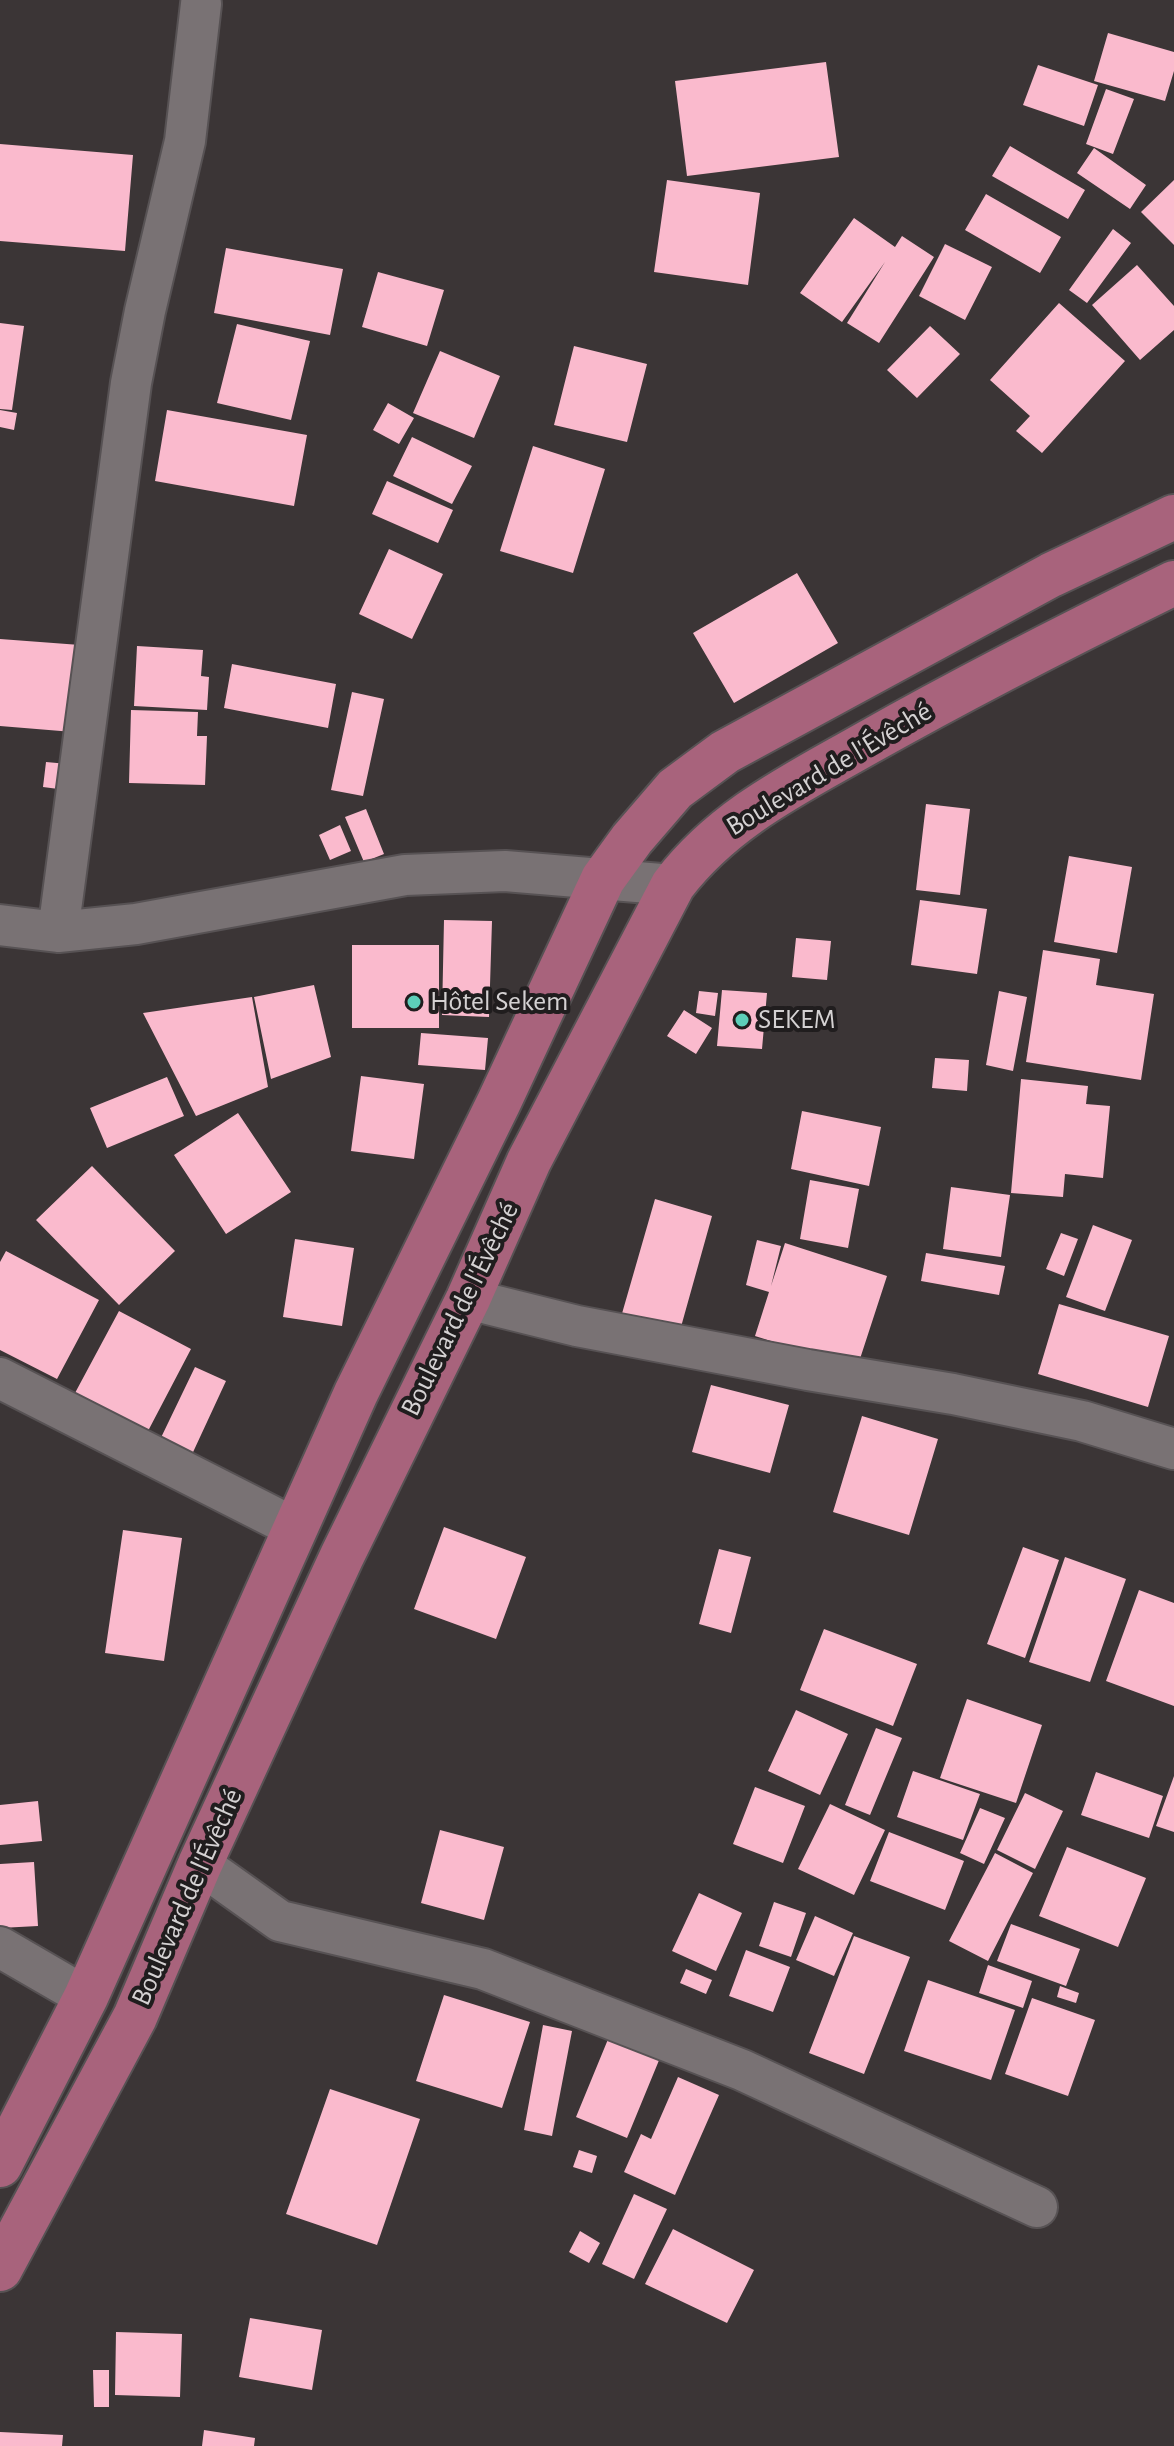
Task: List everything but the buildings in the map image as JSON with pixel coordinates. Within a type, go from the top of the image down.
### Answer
[{"type":"main road","name":"Boulevard de l'Évêché","points":[[0,2165],[86,1997],[362,1380],[499,1102],[603,879],[675,789],[725,752],[1051,575],[1174,517]]},
{"type":"main road","name":"Boulevard de l'Évêché","points":[[0,2269],[135,2017],[200,1864],[367,1503],[468,1299],[529,1161],[673,885],[690,862],[731,824],[772,797],[934,705],[1174,583]]},
{"type":"street","points":[[58,932],[131,383],[185,141],[201,4]]},
{"type":"street","points":[[0,925],[58,932],[136,924],[405,875],[505,871],[673,885]]},
{"type":"street","points":[[468,1299],[577,1326],[953,1394],[1082,1421],[1174,1449]]},
{"type":"street","points":[[0,1378],[295,1528]]},
{"type":"street","points":[[200,1864],[280,1921],[483,1969],[742,2070],[1037,2207]]},
{"type":"street","points":[[0,1947],[86,1997]]},
{"type":"place","name":"Hôtel Sekem","points":[[414,1002]]},
{"type":"place","name":"SEKEM","points":[[742,1020]]}]
